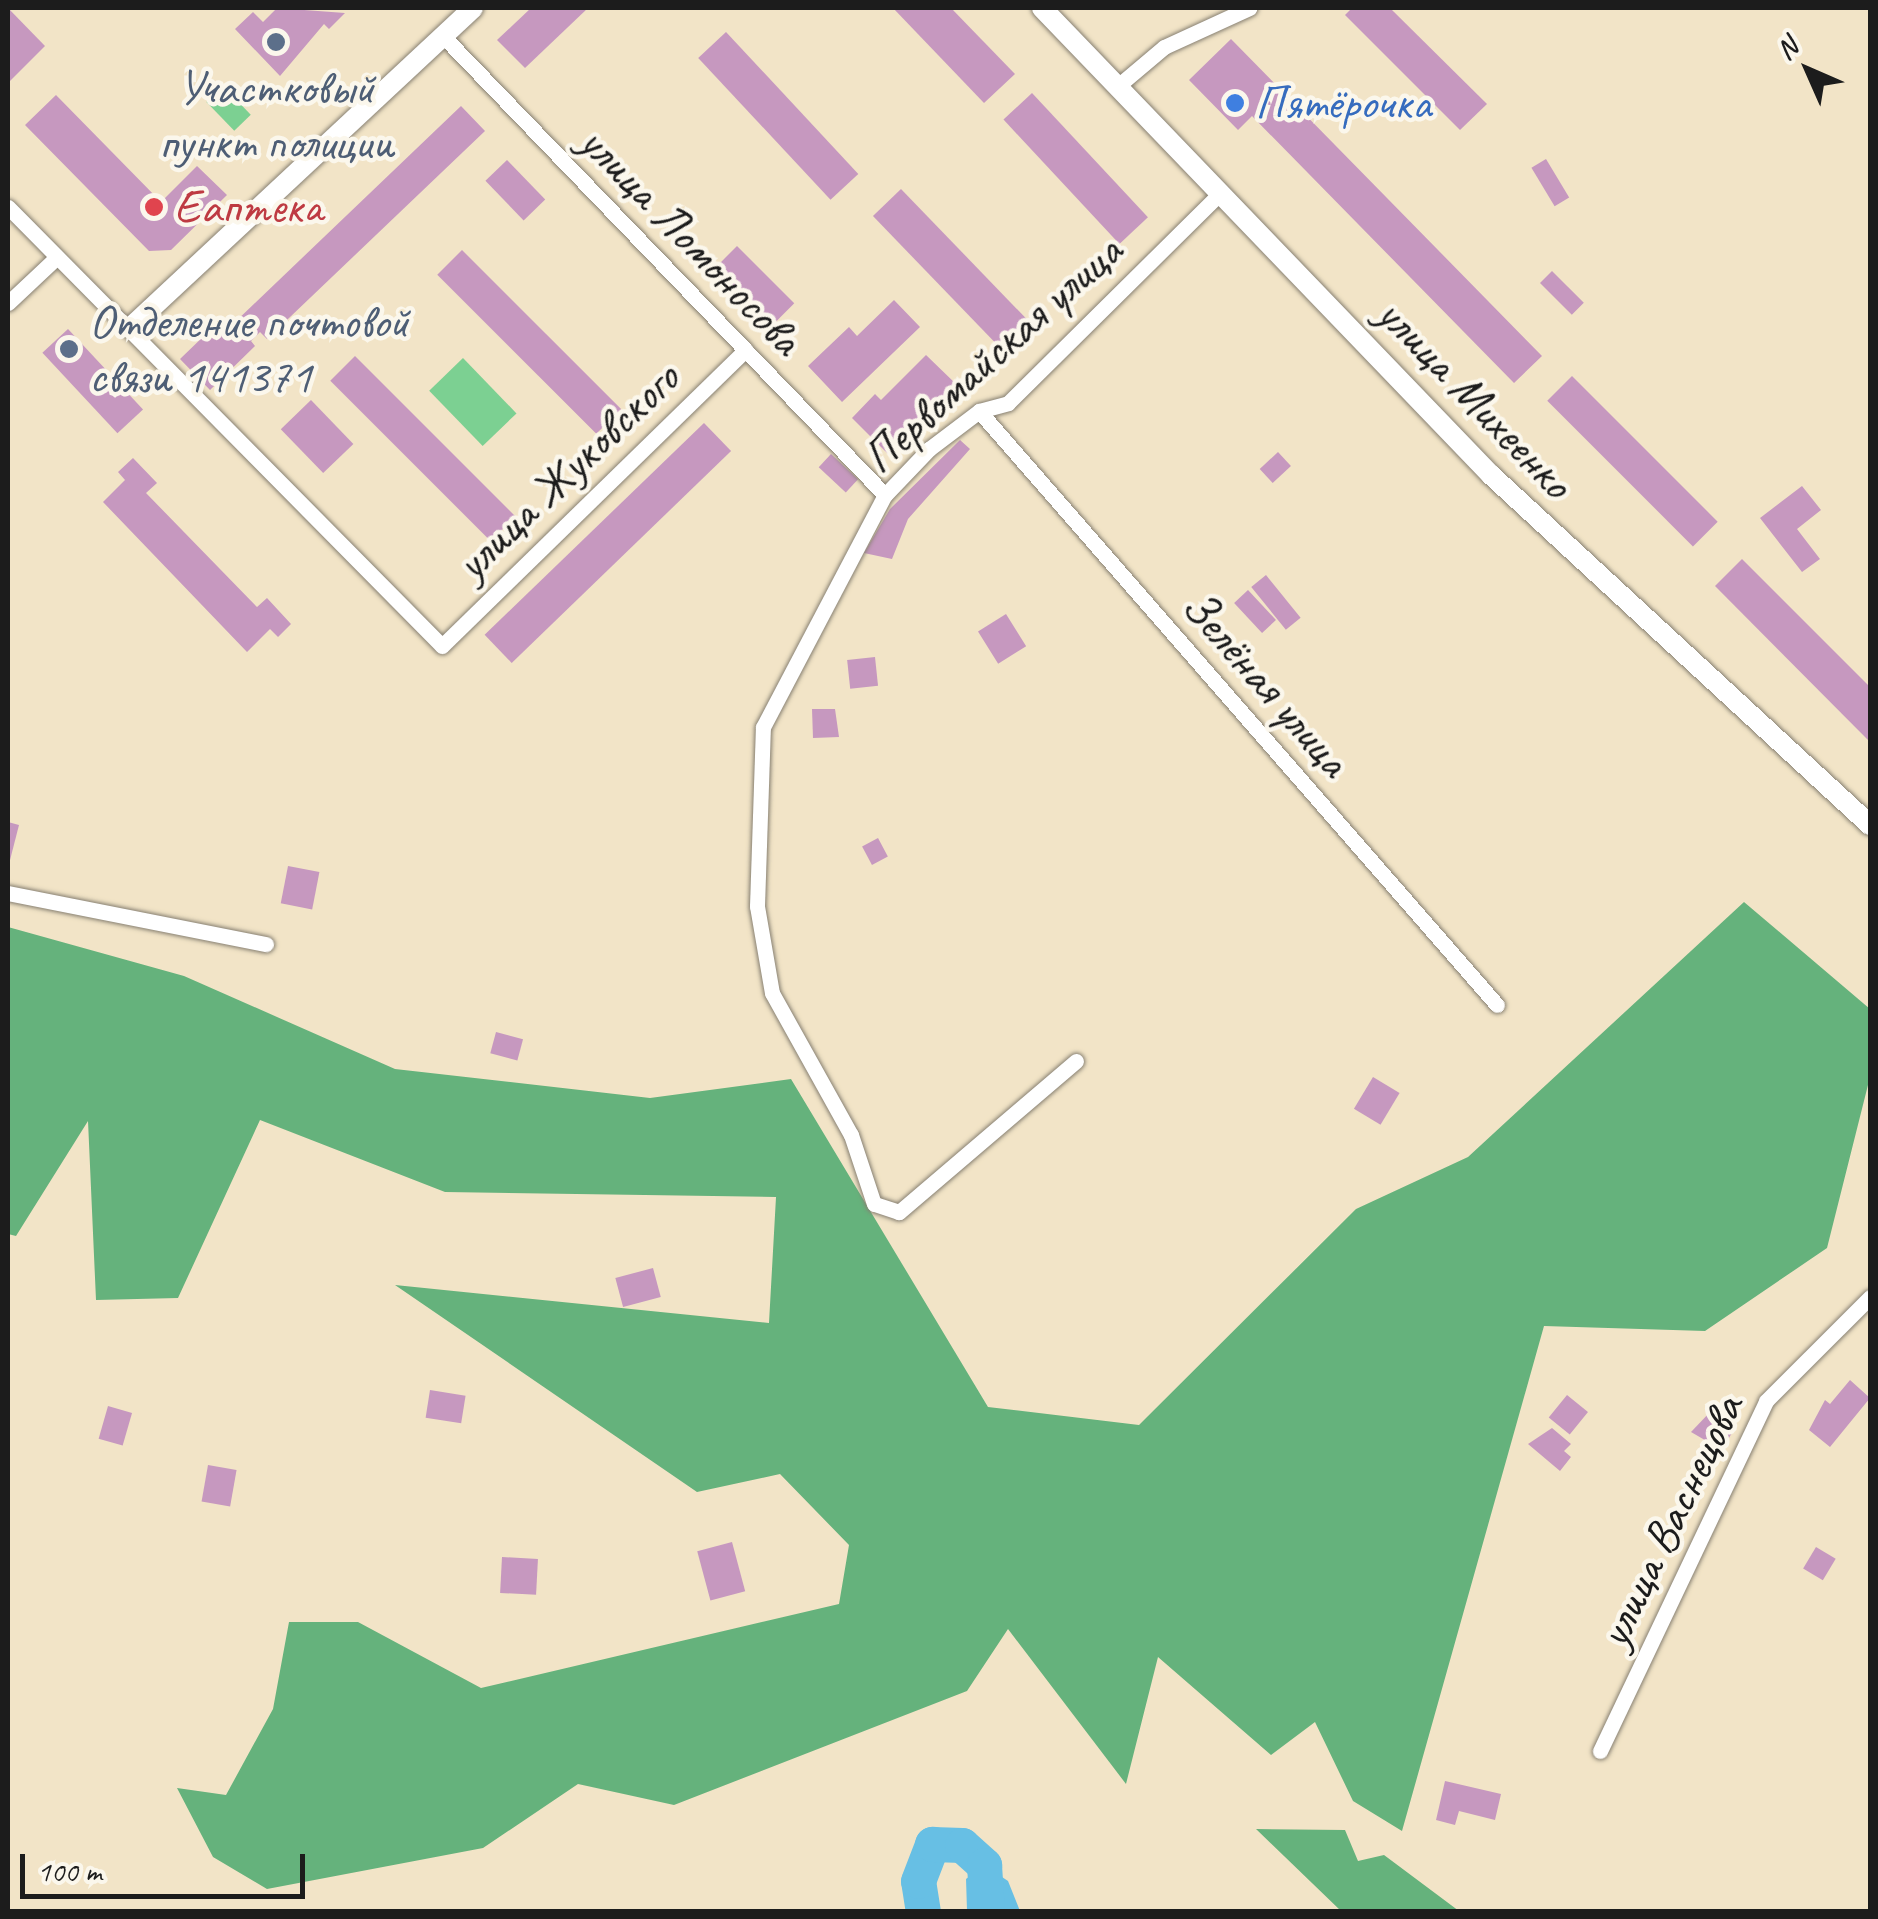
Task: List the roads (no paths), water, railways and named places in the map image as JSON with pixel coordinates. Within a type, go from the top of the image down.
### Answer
[{"type":"street","points":[[8,207],[130,328],[473,8]]},
{"type":"street","name":"улица Михеенко","points":[[1042,8],[1490,476],[1870,825]]},
{"type":"street","points":[[1118,85],[1164,47],[1249,8]]},
{"type":"street","name":"улица Ломоносова","points":[[443,36],[885,495]]},
{"type":"street","name":"Первомайская улица","points":[[1076,1061],[900,1212],[874,1204],[842,1117],[772,992],[757,906],[764,727],[885,495],[929,449],[979,410],[1008,402],[1221,192]]},
{"type":"street","points":[[8,303],[56,258]]},
{"type":"street","name":"улица Жуковского","points":[[130,328],[442,646],[745,350]]},
{"type":"street","name":"Зелёная улица","points":[[979,410],[1497,1005]]},
{"type":"street","points":[[8,893],[266,944]]},
{"type":"street","name":"улица Васнецова","points":[[1600,1751],[1766,1402],[1870,1296]]},
{"type":"water","points":[[984,1865],[1008,1881],[1020,1911],[967,1911],[966,1879]]},
{"type":"waterway","points":[[923,1912],[918,1881],[932,1844],[962,1845],[984,1865],[987,1912]]},
{"type":"place","name":"Участковый пункт полиции","points":[[276,42]]},
{"type":"place","name":"Пятёрочка","points":[[1235,103]]},
{"type":"place","name":"Еаптека","points":[[154,207]]},
{"type":"place","name":"Отделение почтовой связи 141371","points":[[69,349]]}]
